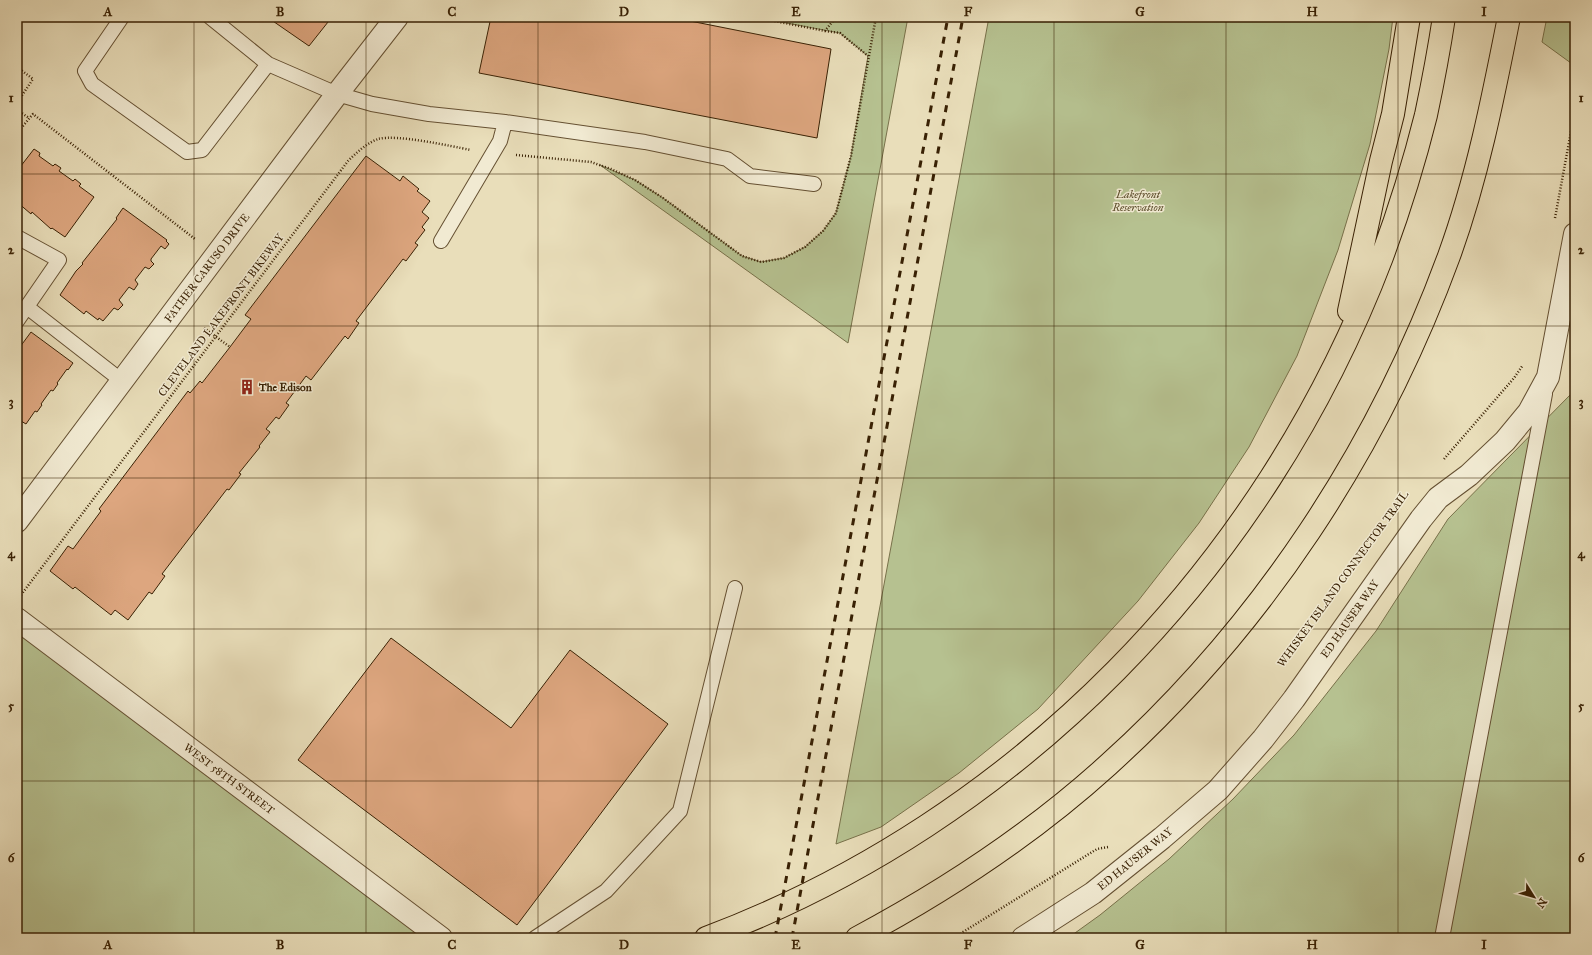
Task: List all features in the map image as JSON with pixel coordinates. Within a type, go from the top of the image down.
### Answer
[{"type":"highway","points":[[1339,357],[1392,114],[1408,17]]},
{"type":"highway","points":[[706,938],[778,908],[898,844],[943,815],[984,786],[1067,719],[1138,649],[1171,613],[1202,574],[1264,488],[1288,451],[1339,357],[1382,258],[1404,191],[1426,115],[1444,17]]},
{"type":"highway","points":[[857,938],[901,914],[987,859],[1027,830],[1107,766],[1179,695],[1219,651],[1278,576],[1337,490],[1363,444],[1388,398],[1429,305],[1449,256],[1477,164],[1491,107],[1509,17]]},
{"type":"street","name":"FATHER CARUSO DRIVE","points":[[17,521],[337,94],[397,17]]},
{"type":"street","name":"ED HAUSER WAY","points":[[1023,938],[1093,893],[1162,838],[1223,784],[1294,699],[1421,519],[1438,498],[1469,475],[1505,441],[1529,412],[1548,377],[1575,234]]},
{"type":"street","name":"WEST 58TH STREET","points":[[17,619],[441,938]]},
{"type":"lane","points":[[122,17],[85,71],[92,84],[187,152],[202,150],[268,64]]},
{"type":"lane","points":[[210,17],[268,64],[337,94],[372,104],[429,114],[505,122],[645,142],[727,159],[750,176],[814,184]]},
{"type":"lane","points":[[441,240],[500,141],[505,122]]},
{"type":"lane","points":[[17,238],[59,260],[17,321]]},
{"type":"lane","points":[[27,307],[122,381]]},
{"type":"lane","points":[[1442,938],[1548,377]]},
{"type":"lane","points":[[535,938],[606,891],[680,811],[735,588]]},
{"type":"path","points":[[754,17],[840,34],[868,56]]},
{"type":"path","points":[[826,31],[836,17]]},
{"type":"path","points":[[17,67],[33,80],[17,103]]},
{"type":"path","points":[[17,110],[29,118]]},
{"type":"path","points":[[1553,226],[1575,110]]},
{"type":"path","points":[[17,133],[33,114],[195,239]]},
{"type":"path","name":"CLEVELAND LAKEFRONT BIKEWAY","points":[[26,588],[345,164],[362,148],[378,139],[392,138],[476,150]]},
{"type":"path","points":[[204,328],[230,347]]},
{"type":"path","points":[[1443,461],[1514,378],[1526,360]]},
{"type":"path","points":[[956,938],[963,932],[1097,849],[1112,846]]},
{"type":"green space","points":[[754,17],[908,17],[848,343],[600,165],[635,180],[663,198],[742,256],[761,262],[784,258],[805,247],[823,231],[836,213],[851,156],[868,56],[840,33]]},
{"type":"green space","name":"Lakefront Reservation","points":[[989,17],[1393,17],[1389,49],[1370,144],[1338,250],[1297,356],[1249,447],[1199,523],[1138,601],[1038,709],[959,773],[881,827],[836,844]]},
{"type":"green space","points":[[1547,17],[1575,17],[1575,66],[1542,42]]},
{"type":"green space","points":[[1575,375],[1575,938],[1068,938],[1100,915],[1169,859],[1233,799],[1294,735],[1376,631],[1448,519],[1571,394]]},
{"type":"green space","points":[[17,619],[441,938],[17,938]]},
{"type":"building","points":[[267,17],[332,17],[309,46]]},
{"type":"building","points":[[491,17],[670,17],[831,49],[817,138],[479,73]]},
{"type":"building","points":[[34,149],[40,153],[39,156],[53,166],[55,164],[61,168],[59,171],[73,181],[75,179],[81,184],[79,186],[94,197],[65,237],[52,228],[51,229],[32,212],[31,214],[17,202],[17,171]]},
{"type":"building","name":"The Edison","points":[[366,156],[400,181],[403,176],[419,189],[417,191],[430,201],[422,212],[429,218],[422,227],[425,230],[415,243],[418,245],[406,261],[403,259],[356,321],[359,323],[348,339],[345,336],[311,380],[306,376],[286,403],[289,405],[279,419],[276,417],[266,429],[270,432],[239,473],[241,474],[229,490],[227,489],[162,574],[165,576],[152,594],[149,592],[128,620],[115,610],[111,615],[75,587],[73,589],[50,571],[68,546],[73,549],[101,511],[99,509],[188,391],[190,393],[200,381],[202,383],[230,347],[251,319],[245,315]]},
{"type":"building","points":[[123,208],[167,240],[166,241],[169,244],[165,249],[161,246],[151,259],[154,264],[149,269],[145,267],[135,280],[138,284],[134,290],[129,287],[119,300],[123,305],[118,310],[114,308],[103,321],[99,318],[98,320],[86,311],[84,314],[60,295],[76,271],[83,264],[82,263],[117,219],[116,218]]},
{"type":"building","points":[[31,332],[73,363],[57,383],[58,384],[53,391],[51,390],[37,412],[35,411],[26,424],[21,421],[20,423],[17,421],[17,351]]},
{"type":"building","points":[[391,638],[511,728],[570,650],[668,724],[517,925],[298,760]]},
{"type":"railway","points":[[775,938],[948,17]]},
{"type":"railway","points":[[792,938],[963,17]]},
{"type":"place","name":"The Edison","points":[[247,387]]}]
